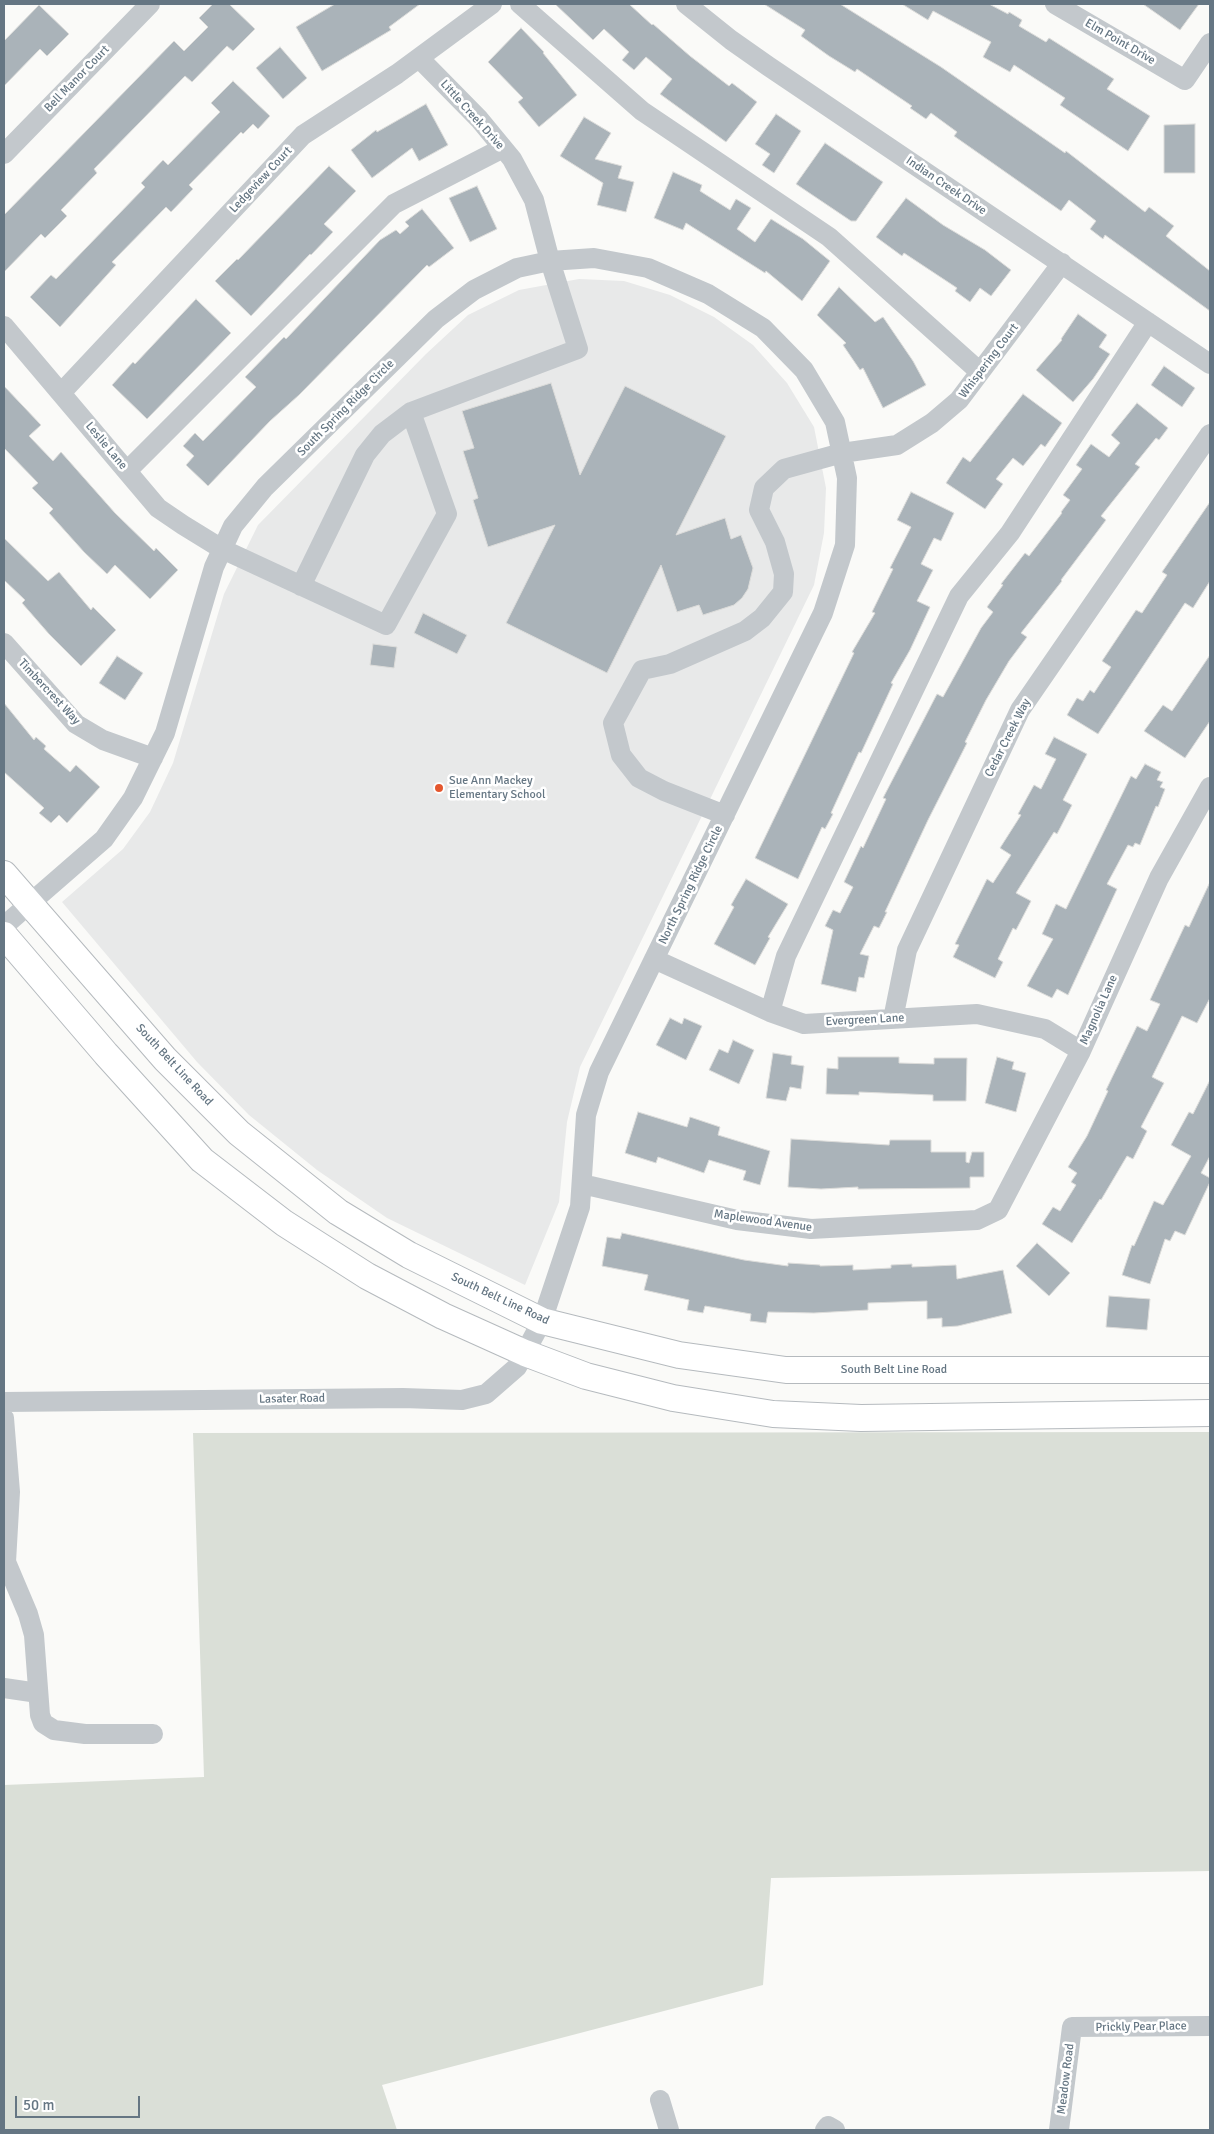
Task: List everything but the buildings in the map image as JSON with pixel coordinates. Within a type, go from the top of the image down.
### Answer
[{"type":"main road","name":"South Belt Line Road","points":[[4,874],[166,1058],[239,1133],[338,1212],[409,1256],[542,1320],[679,1355],[786,1370],[1210,1370]]},
{"type":"main road","points":[[4,935],[106,1054],[202,1160],[284,1223],[367,1276],[443,1316],[524,1353],[586,1376],[673,1398],[773,1414],[861,1418],[1210,1413]]},
{"type":"street","name":"Bell Manor Court","points":[[4,154],[150,4]]},
{"type":"street","name":"Ledgeview Court","points":[[61,393],[303,135],[419,58],[492,4]]},
{"type":"street","points":[[520,4],[642,111],[829,237],[980,372]]},
{"type":"street","name":"Indian Creek Drive","points":[[686,4],[746,51],[1210,364]]},
{"type":"street","name":"Elm Point Drive","points":[[1055,4],[1185,80],[1210,43]]},
{"type":"street","name":"Little Creek Drive","points":[[411,412],[578,349],[550,261],[534,200],[512,159],[479,119],[419,58]]},
{"type":"street","points":[[127,471],[394,204],[503,148]]},
{"type":"street","name":"South Spring Ridge Circle","points":[[4,926],[104,839],[133,798],[165,733],[214,567],[233,526],[266,487],[436,319],[474,290],[517,268],[550,261],[594,258],[648,268],[708,294],[763,328],[804,370],[835,422],[842,454]]},
{"type":"street","name":"Whispering Court","points":[[725,815],[664,791],[639,778],[621,755],[613,723],[642,670],[670,664],[745,631],[762,618],[783,592],[784,574],[775,542],[759,510],[764,488],[784,468],[842,454],[897,445],[932,423],[959,400],[1062,264]]},
{"type":"street","points":[[770,1012],[786,956],[959,596],[1010,532],[1148,322]]},
{"type":"street","name":"Leslie Lane","points":[[4,326],[158,508],[222,549],[386,625],[447,514],[411,412]]},
{"type":"street","points":[[300,586],[365,455],[382,434],[411,412]]},
{"type":"street","name":"Cedar Creek Way","points":[[893,1019],[907,950],[1020,710],[1210,434]]},
{"type":"street","name":"North Spring Ridge Circle","points":[[542,1320],[580,1207],[586,1115],[599,1072],[823,613],[829,596],[845,545],[847,478],[842,454]]},
{"type":"street","name":"Timbercrest Way","points":[[4,643],[76,724],[103,740],[153,758]]},
{"type":"street","name":"Magnolia Lane","points":[[977,1220],[998,1210],[1081,1051],[1159,878],[1210,787]]},
{"type":"street","name":"Evergreen Lane","points":[[654,959],[770,1012],[804,1024],[977,1014],[1045,1029],[1081,1051]]},
{"type":"street","name":"Maplewood Avenue","points":[[582,1184],[737,1220],[811,1229],[977,1220]]},
{"type":"street","name":"Lasater Road","points":[[4,1402],[403,1398],[462,1400],[486,1394],[517,1367],[542,1320]]},
{"type":"street","points":[[4,1418],[10,1492],[6,1562],[28,1614],[34,1636],[40,1715],[43,1723],[54,1730],[84,1734],[153,1734]]},
{"type":"street","points":[[4,1688],[38,1693]]},
{"type":"street","name":"Prickly Pear Place","points":[[1072,2028],[1210,2026]]},
{"type":"street","name":"Meadow Road","points":[[1059,2130],[1072,2028]]},
{"type":"street","points":[[660,2100],[669,2130]]},
{"type":"shaded area","name":"Sue Ann Mackey Elementary School","points":[[579,279],[624,281],[670,295],[714,317],[753,345],[787,383],[814,427],[826,488],[824,533],[814,585],[580,1067],[567,1122],[559,1202],[525,1285],[387,1218],[317,1170],[249,1115],[197,1062],[62,902],[123,849],[150,812],[173,763],[224,594],[258,525],[426,354],[468,315],[519,290]]},
{"type":"shaded area","points":[[1210,1432],[1210,1871],[771,1878],[763,1985],[382,2085],[397,2130],[4,2130],[4,1785],[204,1777],[193,1433]]},
{"type":"place","name":"Sue Ann Mackey Elementary School","points":[[439,788]]}]
